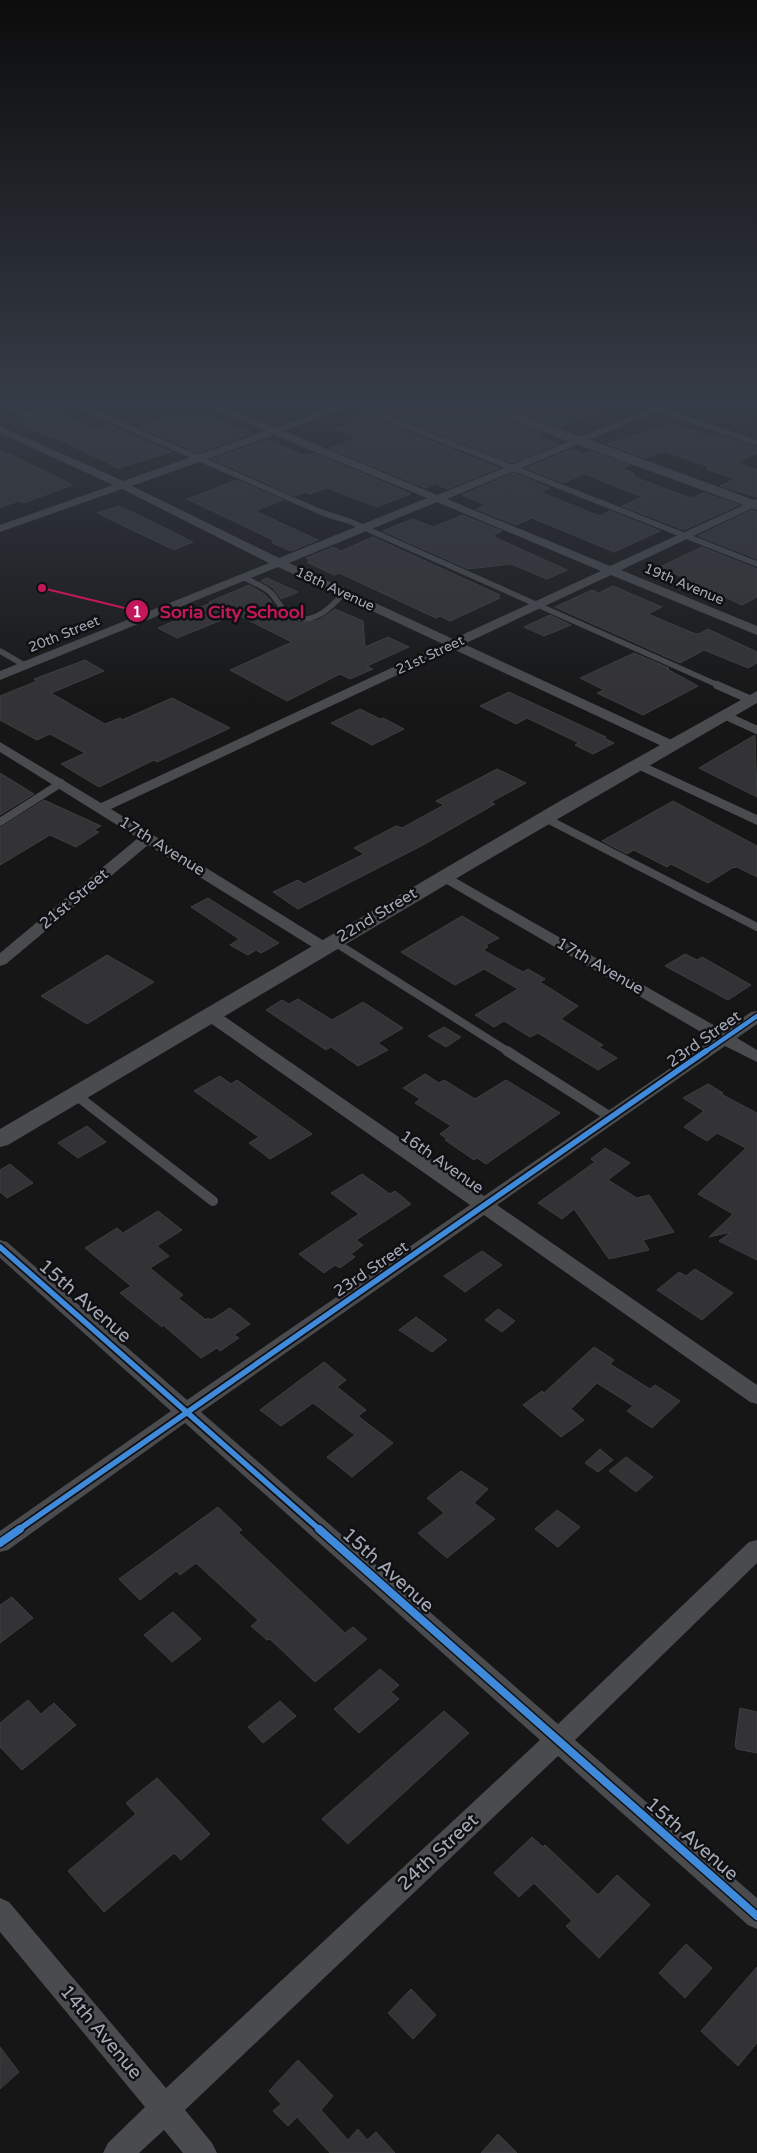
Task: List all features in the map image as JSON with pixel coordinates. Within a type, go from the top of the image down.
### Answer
[{"type":"street","points":[[0,529],[67,505]]},
{"type":"street","name":"18th Avenue","points":[[162,505],[279,563],[671,745]]},
{"type":"street","name":"20th Street","points":[[0,676],[419,505]]},
{"type":"street","name":"19th Avenue","points":[[455,505],[757,631]]},
{"type":"street","name":"21st Street","points":[[102,808],[752,505]]},
{"type":"street","name":"22nd Street","points":[[0,1139],[212,1016],[443,876],[754,698]]},
{"type":"street","name":"17th Avenue","points":[[0,746],[328,944]]},
{"type":"street","points":[[638,764],[757,821]]},
{"type":"street","name":"21st Street","points":[[0,961],[148,837]]},
{"type":"street","name":"17th Avenue","points":[[443,876],[757,1057]]},
{"type":"street","name":"16th Avenue","points":[[212,1016],[757,1396]]},
{"type":"street","name":"23rd Street","points":[[0,1543],[757,1016]]},
{"type":"street","name":"15th Avenue","points":[[0,1247],[757,1916]]},
{"type":"street","name":"24th Street","points":[[118,2153],[164,2107],[557,1741],[757,1549]]},
{"type":"street","name":"14th Avenue","points":[[0,1911],[202,2153]]},
{"type":"lane","points":[[306,505],[364,528],[754,698]]},
{"type":"lane","points":[[607,505],[757,564]]},
{"type":"lane","points":[[243,577],[270,592],[284,610],[298,618],[314,619],[327,613],[344,593]]},
{"type":"lane","points":[[0,651],[26,666]]},
{"type":"lane","points":[[724,715],[757,730]]},
{"type":"lane","points":[[0,822],[61,783]]},
{"type":"lane","points":[[545,818],[619,858],[688,890],[757,927]]},
{"type":"lane","points":[[328,944],[612,1118]]},
{"type":"lane","points":[[76,1095],[214,1202]]},
{"type":"building","points":[[201,505],[269,505],[255,511],[318,540],[291,551],[272,543],[275,541]]},
{"type":"building","points":[[485,505],[574,505],[600,516],[610,511],[660,531],[614,552],[532,518],[516,525],[476,509]]},
{"type":"building","points":[[623,505],[738,505],[684,530]]},
{"type":"building","points":[[119,506],[193,542],[174,550],[97,513]]},
{"type":"building","points":[[752,510],[757,512],[757,559],[698,536]]},
{"type":"building","points":[[462,515],[502,531],[492,536],[567,570],[547,579],[511,564],[468,569],[383,531],[412,519],[433,527]]},
{"type":"building","points":[[373,537],[500,595],[497,597],[500,598],[450,621],[440,616],[436,618],[339,573],[334,575],[307,562],[310,560],[306,558],[333,547],[341,551]]},
{"type":"building","points":[[702,547],[757,569],[757,597],[742,605],[660,567]]},
{"type":"building","points":[[267,578],[298,592],[281,599],[273,588],[261,581]]},
{"type":"building","points":[[249,585],[264,594],[272,602],[254,610],[277,609],[291,620],[302,623],[319,620],[335,609],[363,621],[365,647],[388,637],[409,647],[367,666],[373,669],[350,679],[340,674],[287,701],[230,670],[292,642],[236,614],[177,638],[158,628],[195,612],[192,610]]},
{"type":"building","points":[[613,586],[662,607],[648,614],[693,633],[699,634],[708,629],[757,652],[757,663],[748,668],[704,650],[680,663],[555,607],[592,590],[599,593]]},
{"type":"building","points":[[550,615],[571,625],[544,636],[524,627]]},
{"type":"building","points":[[634,653],[669,668],[667,669],[698,686],[643,715],[597,693],[604,690],[580,678]]},
{"type":"building","points":[[85,660],[104,671],[51,693],[105,724],[120,718],[122,720],[172,698],[230,728],[157,762],[154,760],[99,787],[61,764],[85,753],[50,734],[37,740],[0,720],[0,696],[37,681],[34,679]]},
{"type":"building","points":[[509,692],[606,737],[604,738],[614,743],[593,754],[575,745],[579,743],[527,718],[516,724],[480,706]]},
{"type":"building","points":[[360,709],[404,729],[372,745],[331,723]]},
{"type":"building","points":[[755,735],[757,797],[699,768],[704,765]]},
{"type":"building","points":[[497,769],[526,783],[491,802],[495,804],[423,845],[298,909],[273,892],[298,880],[304,884],[364,854],[354,848],[396,826],[402,828],[444,805],[436,801]]},
{"type":"building","points":[[0,773],[34,794],[0,815]]},
{"type":"building","points":[[44,800],[101,826],[94,830],[99,832],[76,847],[50,835],[0,865],[0,828]]},
{"type":"building","points":[[673,801],[757,846],[757,877],[737,867],[732,868],[708,883],[671,864],[667,867],[634,850],[627,854],[602,841]]},
{"type":"building","points":[[208,898],[279,943],[261,953],[256,950],[248,955],[230,945],[239,939],[191,907]]},
{"type":"building","points":[[462,916],[499,938],[486,945],[488,947],[483,950],[523,972],[528,969],[545,979],[540,982],[578,1006],[561,1019],[603,1045],[599,1047],[617,1058],[598,1070],[538,1033],[530,1037],[504,1021],[494,1027],[475,1015],[518,989],[484,969],[455,985],[401,952]]},
{"type":"building","points":[[685,954],[697,960],[702,957],[751,985],[728,1000],[665,966]]},
{"type":"building","points":[[107,955],[154,982],[87,1024],[41,996]]},
{"type":"building","points":[[298,999],[332,1020],[363,1002],[403,1028],[378,1043],[388,1050],[358,1066],[331,1047],[326,1050],[266,1010],[282,1000],[289,1004]]},
{"type":"building","points":[[444,1027],[461,1037],[446,1047],[428,1036]]},
{"type":"building","points":[[425,1074],[439,1083],[444,1080],[475,1099],[506,1080],[560,1113],[486,1164],[477,1158],[474,1160],[445,1140],[447,1139],[440,1134],[451,1126],[415,1103],[420,1099],[403,1088]]},
{"type":"building","points":[[220,1076],[231,1084],[237,1080],[312,1134],[270,1159],[249,1143],[259,1137],[194,1091]]},
{"type":"building","points":[[708,1084],[723,1093],[721,1094],[757,1113],[757,1260],[719,1241],[731,1232],[709,1237],[733,1214],[698,1194],[746,1148],[717,1133],[707,1141],[684,1127],[704,1111],[683,1098]]},
{"type":"building","points":[[87,1126],[106,1142],[78,1158],[58,1143]]},
{"type":"building","points":[[605,1148],[630,1163],[608,1180],[637,1198],[649,1195],[674,1232],[643,1240],[649,1250],[609,1259],[574,1209],[562,1219],[538,1203],[595,1162],[591,1159]]},
{"type":"building","points":[[10,1164],[33,1183],[7,1198],[0,1192],[0,1170]]},
{"type":"building","points":[[362,1174],[390,1194],[395,1191],[411,1204],[356,1240],[363,1245],[351,1254],[355,1257],[340,1268],[335,1265],[324,1273],[299,1254],[359,1214],[331,1193]]},
{"type":"building","points":[[158,1211],[182,1230],[157,1246],[169,1256],[150,1268],[183,1295],[178,1298],[206,1320],[208,1318],[211,1320],[230,1308],[250,1324],[234,1335],[239,1338],[220,1351],[217,1348],[201,1358],[163,1325],[162,1327],[120,1293],[131,1286],[85,1248],[117,1228],[123,1233]]},
{"type":"building","points":[[482,1251],[502,1265],[465,1292],[444,1276]]},
{"type":"building","points":[[695,1269],[733,1293],[702,1320],[657,1290],[679,1272],[686,1276]]},
{"type":"building","points":[[498,1309],[515,1321],[502,1332],[485,1320]]},
{"type":"building","points":[[416,1317],[447,1340],[432,1352],[399,1330]]},
{"type":"building","points":[[594,1347],[614,1360],[610,1364],[650,1389],[655,1385],[680,1401],[652,1428],[627,1411],[633,1406],[597,1383],[571,1409],[584,1420],[561,1437],[523,1405],[542,1391],[544,1393]]},
{"type":"building","points":[[324,1362],[346,1380],[337,1387],[366,1410],[358,1416],[393,1443],[352,1477],[327,1457],[355,1435],[313,1403],[281,1426],[260,1410]]},
{"type":"building","points":[[600,1449],[613,1460],[598,1472],[585,1463]]},
{"type":"building","points":[[626,1457],[653,1477],[636,1492],[609,1471]]},
{"type":"building","points":[[461,1471],[488,1489],[474,1503],[495,1519],[447,1558],[418,1533],[444,1513],[427,1498]]},
{"type":"building","points":[[218,1507],[242,1530],[238,1532],[345,1633],[353,1627],[367,1639],[315,1682],[270,1639],[267,1640],[251,1626],[258,1620],[196,1563],[180,1575],[176,1571],[140,1600],[119,1579]]},
{"type":"building","points":[[557,1510],[580,1527],[558,1547],[535,1529]]},
{"type":"building","points":[[12,1597],[33,1618],[0,1643],[0,1605]]},
{"type":"building","points":[[173,1612],[201,1639],[172,1662],[144,1635]]},
{"type":"building","points":[[380,1669],[399,1685],[391,1692],[399,1699],[359,1733],[334,1709]]},
{"type":"building","points":[[28,1700],[41,1714],[54,1703],[76,1725],[22,1770],[0,1747],[0,1723]]},
{"type":"building","points":[[280,1701],[296,1716],[263,1743],[248,1727]]},
{"type":"building","points":[[740,1708],[757,1712],[757,1753],[737,1749],[735,1746]]},
{"type":"building","points":[[444,1711],[469,1733],[348,1844],[322,1819]]},
{"type":"building","points":[[157,1778],[210,1834],[181,1860],[174,1853],[104,1912],[68,1871],[136,1814],[126,1803]]},
{"type":"building","points":[[532,1837],[543,1847],[545,1845],[598,1895],[617,1875],[650,1905],[599,1958],[566,1926],[572,1921],[534,1883],[519,1897],[494,1873]]},
{"type":"building","points":[[686,1944],[712,1968],[685,1998],[659,1973]]},
{"type":"building","points":[[757,1967],[757,2043],[738,2066],[701,2031]]},
{"type":"building","points":[[411,1989],[436,2015],[413,2039],[388,2013]]},
{"type":"building","points":[[0,2047],[19,2072],[0,2089]]},
{"type":"building","points":[[298,2060],[333,2096],[321,2110],[348,2140],[358,2129],[367,2140],[376,2132],[395,2153],[330,2153],[297,2117],[288,2126],[273,2111],[281,2104],[269,2091]]},
{"type":"building","points":[[498,2134],[517,2153],[481,2153]]},
{"type":"cycle path","points":[[0,1543],[757,1016]]},
{"type":"cycle path","points":[[0,1247],[757,1916]]},
{"type":"place","name":"Soria City School","points":[[42,588]]}]
